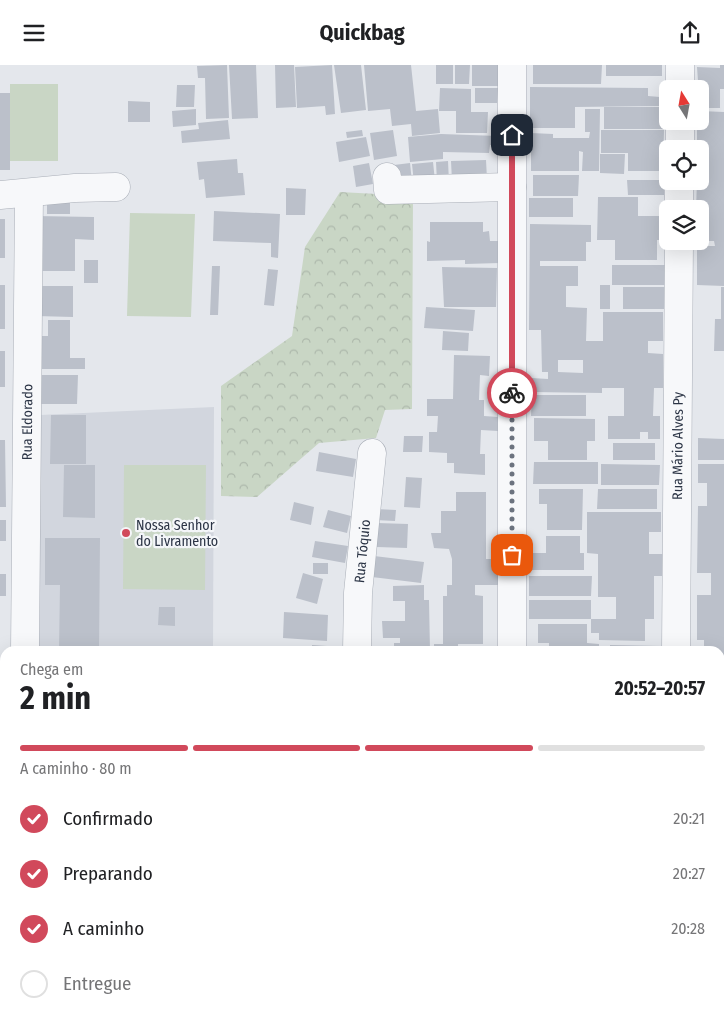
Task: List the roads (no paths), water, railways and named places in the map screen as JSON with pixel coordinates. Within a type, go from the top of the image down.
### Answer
[{"type":"street","points":[[512,65],[512,646]]},
{"type":"street","points":[[680,65],[680,80]]},
{"type":"street","points":[[387,177],[388,190],[512,187]]},
{"type":"street","points":[[0,195],[75,188],[116,187]]},
{"type":"street","name":"Rua Eldorado","points":[[25,646],[29,193]]},
{"type":"street","name":"Rua Mário Alves Py","points":[[676,646],[679,250]]},
{"type":"street","name":"Rua Tóquio","points":[[357,646],[358,593],[372,453]]},
{"type":"place","name":"Nossa Senhor do Livramento","points":[[126,533]]}]
